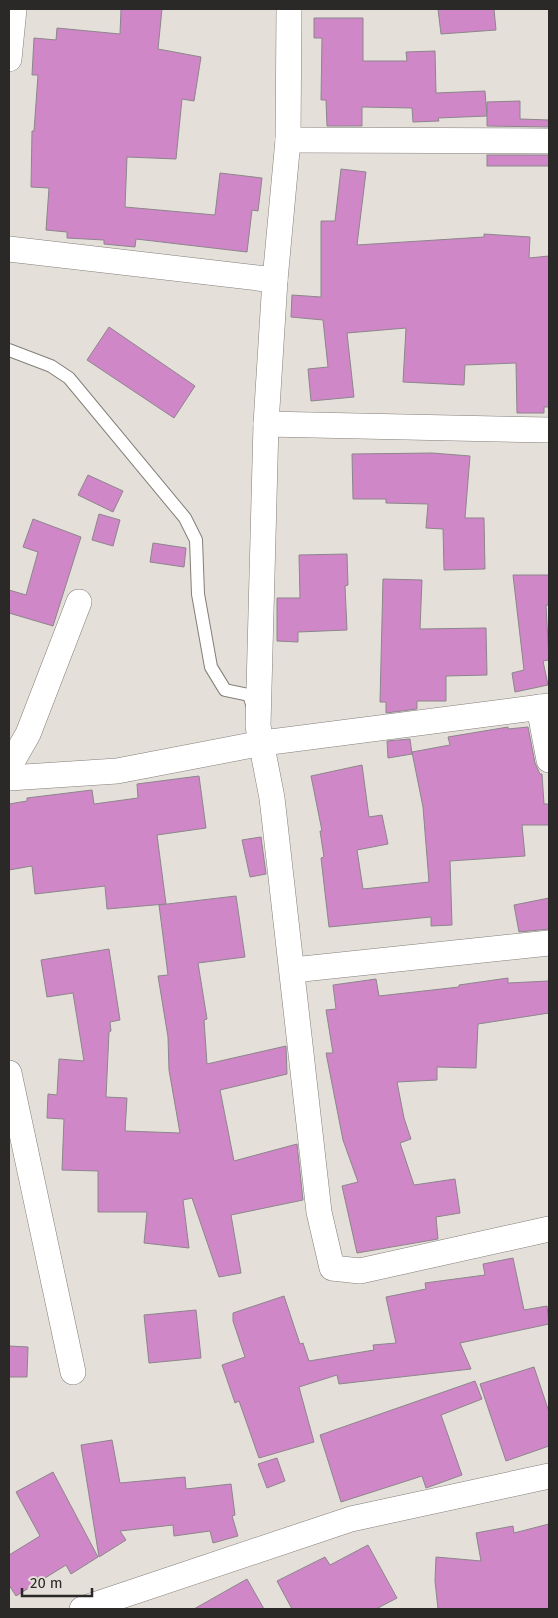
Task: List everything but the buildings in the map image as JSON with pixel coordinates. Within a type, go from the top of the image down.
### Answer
[{"type":"street","points":[[9,59],[14,9]]},
{"type":"street","points":[[290,9],[288,140],[275,280],[266,424],[261,734],[293,970],[319,1212],[332,1268],[360,1271],[549,1231]]},
{"type":"street","points":[[288,140],[549,141]]},
{"type":"street","points":[[9,248],[275,280]]},
{"type":"street","points":[[266,424],[549,430]]},
{"type":"street","points":[[9,767],[28,734],[79,602]]},
{"type":"street","points":[[9,778],[117,771],[261,734],[544,707],[549,760]]},
{"type":"street","points":[[293,970],[549,943]]},
{"type":"street","points":[[9,1074],[73,1372]]},
{"type":"street","points":[[98,1607],[351,1519],[549,1476]]},
{"type":"lane","points":[[9,350],[51,366],[69,378],[185,518],[196,540],[198,594],[211,667],[225,690],[249,695],[261,734]]}]
